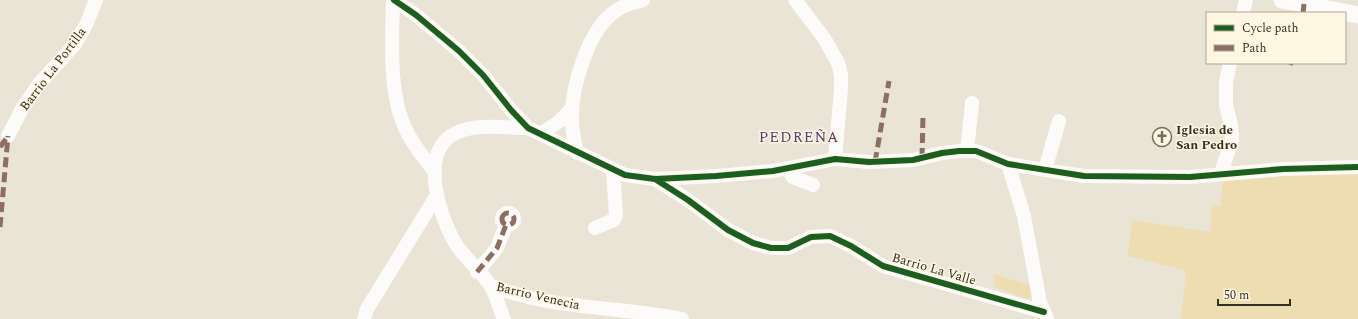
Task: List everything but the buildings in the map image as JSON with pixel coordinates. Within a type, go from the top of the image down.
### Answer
[{"type":"main road","points":[[1282,0],[1322,4],[1358,15]]},
{"type":"street","name":"Barrio La Portilla","points":[[8,136],[23,107],[39,84],[75,44],[86,26],[96,0]]},
{"type":"street","points":[[394,0],[416,15],[459,51],[483,75],[511,110],[534,131],[625,175],[655,179],[716,176],[774,171],[835,159],[870,162],[905,160],[942,153],[967,151],[976,151],[989,155],[1008,164],[1084,176],[1190,177],[1221,173],[1358,168]]},
{"type":"street","points":[[394,0],[394,73],[397,98],[403,123],[415,145],[435,172]]},
{"type":"street","points":[[577,153],[572,120],[572,108],[578,76],[585,55],[613,5],[642,0]]},
{"type":"street","points":[[795,0],[824,38],[838,63],[842,89],[835,159]]},
{"type":"street","points":[[1243,12],[1246,0]]},
{"type":"street","points":[[1221,173],[1232,140],[1231,125],[1226,105],[1226,82],[1230,64]]},
{"type":"street","points":[[967,151],[972,103]]},
{"type":"street","points":[[534,131],[560,121],[572,108]]},
{"type":"street","points":[[1045,170],[1059,121]]},
{"type":"street","name":"Barrio Venecia","points":[[504,319],[490,285],[477,272],[456,244],[443,218],[437,195],[435,172],[436,160],[442,146],[450,136],[457,132],[480,128],[534,131]]},
{"type":"street","name":"Barrio La Valle","points":[[1008,164],[1024,216],[1040,303],[1046,316]]},
{"type":"street","points":[[787,168],[793,177],[813,185]]},
{"type":"street","points":[[596,228],[614,220],[616,216],[613,170]]},
{"type":"street","name":"Barrio La Valle","points":[[655,179],[688,200],[728,230],[753,243],[771,248],[788,248],[811,237],[830,236],[851,246],[883,266],[1046,316]]},
{"type":"street","points":[[364,319],[367,309],[437,195]]},
{"type":"street","points":[[477,272],[497,248],[506,225]]},
{"type":"street","name":"Barrio Venecia","points":[[490,285],[507,292],[576,306],[682,319]]},
{"type":"shaded area","points":[[1358,171],[1358,319],[1181,319],[1186,271],[1128,256],[1132,220],[1210,232],[1212,205],[1221,206],[1223,178]]},
{"type":"shaded area","points":[[994,274],[1029,285],[1031,297],[1028,299],[995,287]]},
{"type":"marked path","points":[[1303,12],[1304,4]]},
{"type":"marked path","points":[[875,162],[889,81]]},
{"type":"marked path","points":[[922,158],[923,115]]},
{"type":"marked path","points":[[0,147],[8,136]]},
{"type":"marked path","points":[[0,227],[8,136]]},
{"type":"marked path","points":[[506,213],[510,213],[514,219],[510,225],[506,225],[502,221],[502,217],[506,213]]},
{"type":"marked path","points":[[477,272],[497,248],[506,225]]},
{"type":"cycle path","points":[[394,0],[416,15],[459,51],[483,75],[511,110],[528,128],[625,175],[655,179],[716,176],[773,171],[835,159],[869,162],[913,160],[942,153],[959,151],[976,151],[1008,164],[1084,176],[1190,177],[1283,169],[1358,167]]},
{"type":"cycle path","points":[[655,179],[688,200],[728,230],[753,243],[771,248],[788,248],[811,237],[830,236],[851,246],[883,266],[1044,312]]},
{"type":"place","name":"Iglesia de San Pedro","points":[[1162,137]]},
{"type":"district","name":"PEDREÑA","points":[[799,137]]}]
